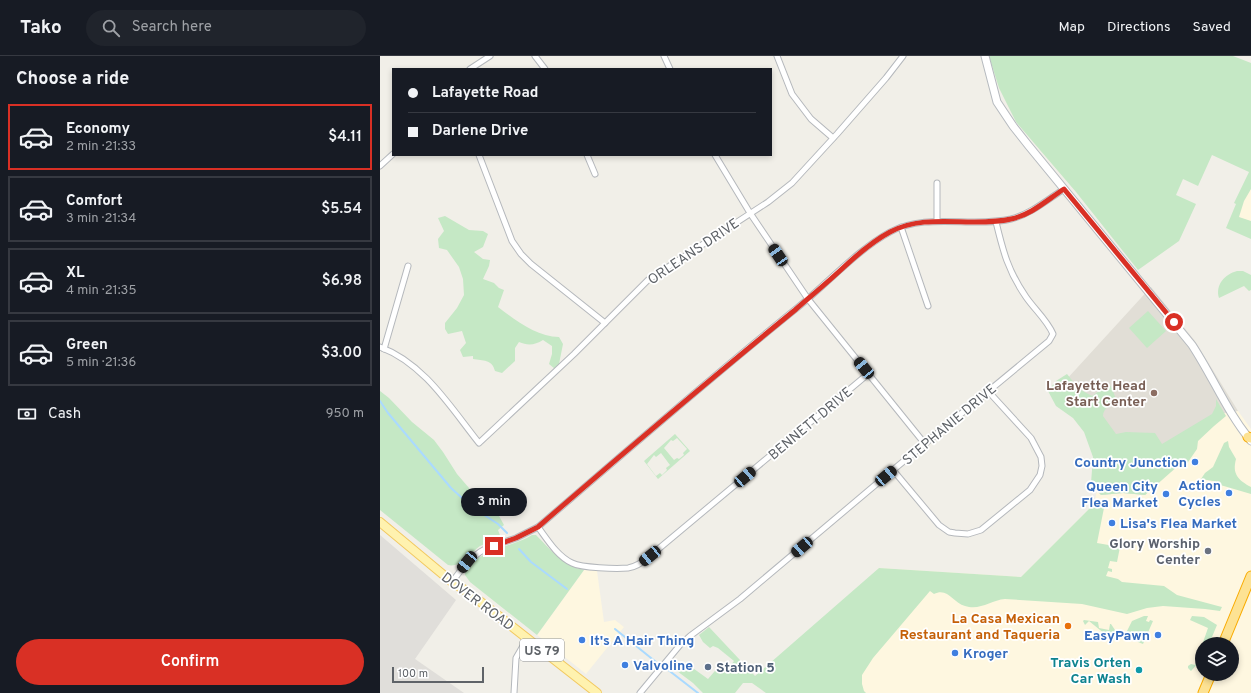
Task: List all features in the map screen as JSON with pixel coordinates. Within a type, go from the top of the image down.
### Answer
[{"type":"highway","points":[[1226,637],[1251,576]]},
{"type":"highway","points":[[1203,693],[1208,681]]},
{"type":"main road","points":[[985,56],[997,102],[1013,126],[1192,345],[1209,371],[1225,403],[1250,439]]},
{"type":"main road","name":"DOVER ROAD","points":[[380,522],[452,582],[468,592],[597,693]]},
{"type":"street","points":[[472,68],[490,56]]},
{"type":"street","points":[[535,56],[544,68]]},
{"type":"street","points":[[664,56],[670,68]]},
{"type":"street","points":[[776,56],[792,94],[811,119],[833,138]]},
{"type":"street","name":"ORLEANS DRIVE","points":[[382,348],[400,357],[432,384],[479,443],[574,354],[648,280],[768,202],[792,183],[886,78],[902,56]]},
{"type":"street","points":[[380,166],[392,155]]},
{"type":"street","points":[[479,156],[506,228],[512,241],[521,254],[531,264],[605,323]]},
{"type":"street","points":[[587,156],[595,174]]},
{"type":"street","points":[[716,156],[750,213],[808,299],[925,444]]},
{"type":"street","points":[[937,183],[937,221]]},
{"type":"street","points":[[452,582],[467,562],[480,552],[516,538],[538,527],[717,374],[808,299],[869,245],[901,227],[916,223],[937,221],[996,222],[1013,219],[1030,212],[1064,189]]},
{"type":"street","name":"STEPHANIE DRIVE","points":[[640,693],[680,645],[690,636],[740,599],[1049,341],[1053,334],[1049,324],[1027,298],[1010,272],[1005,259],[996,222]]},
{"type":"street","points":[[901,227],[928,306]]},
{"type":"street","points":[[382,348],[408,266]]},
{"type":"street","name":"BENNETT DRIVE","points":[[538,527],[560,554],[572,563],[588,567],[627,568],[639,564],[868,374]]},
{"type":"street","points":[[893,470],[939,525],[949,532],[955,533],[968,534],[981,530],[1030,490],[1040,475],[1042,466],[1041,457],[1031,438],[988,391]]},
{"type":"street","points":[[514,693],[516,658],[527,639]]},
{"type":"shaded area","points":[[1251,182],[1251,227],[1234,219]]},
{"type":"shaded area","name":"Lafayette Head Start Center","points":[[1151,287],[1195,341],[1238,411],[1219,414],[1145,495],[1123,493],[1101,495],[1097,491],[1102,465],[1066,380]]},
{"type":"shaded area","points":[[1238,411],[1251,429],[1251,693],[776,693],[879,568],[1021,577],[1094,504],[1097,491],[1101,495],[1123,493],[1145,495],[1219,414]]},
{"type":"shaded area","points":[[380,535],[456,600],[415,659],[464,693],[380,693]]},
{"type":"shaded area","points":[[584,570],[597,571],[604,622],[615,620],[624,627],[586,674],[537,635]]},
{"type":"green space","points":[[989,56],[1233,56],[1251,63],[1251,189],[1244,201],[1239,217],[1251,221],[1251,239],[1226,228],[1236,204],[1234,203],[1249,172],[1212,155],[1198,186],[1183,179],[1176,195],[1196,204],[1179,241],[1138,270],[1076,192],[1016,122],[999,88]]},
{"type":"green space","points":[[445,216],[469,230],[483,231],[488,234],[483,247],[474,252],[483,259],[490,260],[483,279],[494,283],[499,288],[504,290],[498,307],[535,331],[559,337],[563,344],[559,364],[555,369],[549,364],[552,354],[552,346],[543,340],[531,344],[519,342],[515,348],[515,361],[502,373],[495,371],[492,364],[487,361],[473,359],[473,356],[463,357],[460,350],[466,343],[462,331],[448,334],[445,329],[445,323],[457,308],[464,295],[463,279],[459,267],[447,250],[439,248],[438,239],[444,231],[438,218]]},
{"type":"green space","points":[[1237,271],[1243,271],[1251,275],[1251,290],[1249,291],[1244,286],[1219,298],[1218,289],[1222,281],[1225,277]]},
{"type":"green space","points":[[1148,311],[1166,331],[1147,348],[1129,328]]},
{"type":"green space","points":[[1067,374],[1079,389],[1092,396],[1105,387],[1111,386],[1116,399],[1106,409],[1103,416],[1116,434],[1126,432],[1155,433],[1162,444],[1212,414],[1216,406],[1216,399],[1226,416],[1198,441],[1197,449],[1184,468],[1179,465],[1145,495],[1123,493],[1101,495],[1091,483],[1093,457],[1084,432],[1073,418],[1056,406],[1048,391],[1056,381]]},
{"type":"green space","points":[[380,391],[389,398],[412,422],[434,440],[457,474],[481,502],[493,505],[504,525],[498,530],[501,538],[480,546],[461,562],[448,565],[380,510]]},
{"type":"green space","points":[[675,434],[690,451],[658,479],[644,461]],"holes":[[[677,438],[687,449],[683,453],[684,455],[679,459],[677,458],[674,460],[664,448],[671,440],[673,441]],[[661,453],[670,465],[666,468],[667,470],[662,475],[660,473],[656,476],[647,464],[654,455],[656,457]]]},
{"type":"green space","points":[[1228,441],[1229,447],[1236,459],[1235,469],[1237,476],[1251,487],[1251,494],[1217,484],[1213,481],[1201,479],[1205,473],[1213,467],[1224,443]]},
{"type":"green space","points":[[1094,504],[1104,508],[1097,543],[1120,547],[1117,562],[1110,561],[1108,568],[1112,569],[1112,572],[1108,571],[1106,576],[1118,579],[1122,582],[1164,586],[1177,595],[1222,607],[1220,611],[1163,606],[1147,608],[1127,614],[1082,604],[1005,599],[981,606],[970,607],[961,604],[943,592],[934,594],[930,591],[873,658],[862,675],[862,684],[866,693],[766,693],[752,683],[743,683],[735,693],[703,693],[693,683],[669,665],[676,662],[686,670],[690,666],[708,679],[720,665],[727,670],[734,661],[718,648],[713,646],[710,648],[703,642],[699,635],[709,627],[755,676],[879,568],[1021,577]]},
{"type":"green space","points":[[532,535],[536,535],[563,561],[576,568],[584,570],[537,635],[470,582],[465,575],[468,567],[483,555]]},
{"type":"green space","points":[[1148,616],[1146,621],[1153,621],[1143,644],[1133,641],[1126,633],[1132,621]]},
{"type":"green space","points":[[1192,616],[1204,617],[1217,625],[1212,637],[1205,637],[1208,628],[1190,620]]},
{"type":"green space","points":[[1084,620],[1098,622],[1099,628],[1109,630],[1111,624],[1117,633],[1112,644],[1110,645],[1108,643],[1111,639],[1089,621],[1085,625]]},
{"type":"green space","points":[[1191,664],[1195,665],[1195,667],[1191,671],[1188,666]]},
{"type":"waterway","points":[[380,401],[388,413],[451,488],[472,507],[498,524],[507,533]]},
{"type":"waterway","points":[[519,549],[531,562],[567,589]]},
{"type":"waterway","points":[[615,629],[656,662]]},
{"type":"waterway","points":[[667,669],[698,693]]},
{"type":"place","name":"Lafayette Head Start Center","points":[[1154,393]]},
{"type":"place","name":"Country Junction","points":[[1195,462]]},
{"type":"place","name":"Action Cycles","points":[[1229,493]]},
{"type":"place","name":"Queen City Flea Market","points":[[1166,494]]},
{"type":"place","name":"Lisa's Flea Market","points":[[1112,523]]},
{"type":"place","name":"Glory Worship Center","points":[[1208,551]]},
{"type":"place","name":"La Casa Mexican Restaurant and Taqueria","points":[[1068,626]]},
{"type":"place","name":"EasyPawn","points":[[1158,635]]},
{"type":"place","name":"It's A Hair Thing","points":[[582,640]]},
{"type":"place","name":"Kroger","points":[[955,653]]},
{"type":"place","name":"Valvoline","points":[[625,665]]},
{"type":"place","name":"Station 5","points":[[708,667]]},
{"type":"place","name":"Travis Orten Car Wash","points":[[1139,670]]},
{"type":"route","points":[[494,546],[516,538],[538,527],[717,374],[808,299],[869,245],[889,232],[901,227],[916,223],[937,221],[996,222],[1013,219],[1030,212],[1064,189],[1174,322]]}]
